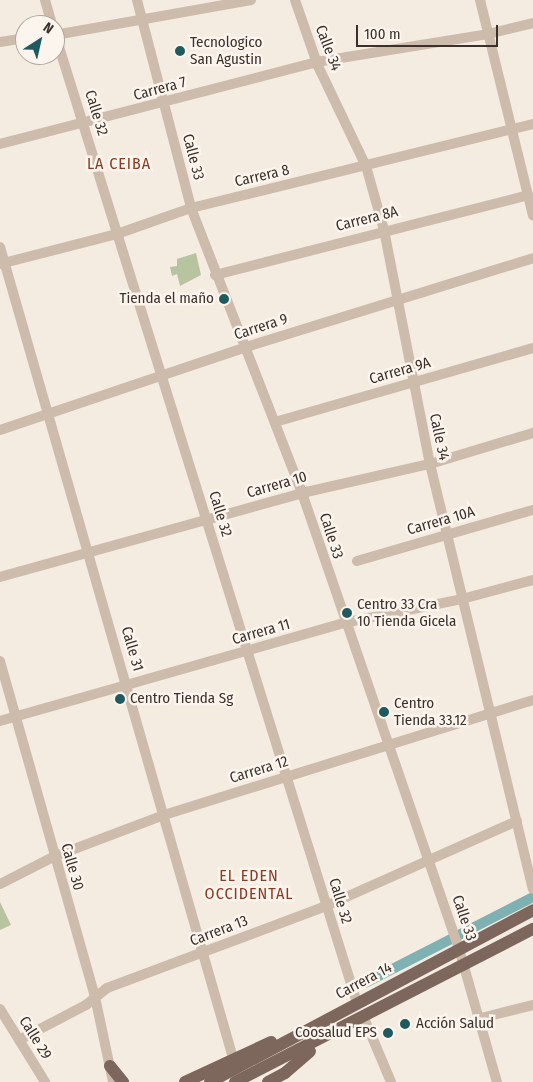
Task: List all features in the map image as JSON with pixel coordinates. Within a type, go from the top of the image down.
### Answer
[{"type":"main road","name":"Carrera 14","points":[[233,1077],[327,1019],[458,945],[533,910]]},
{"type":"main road","name":"Carrera 14","points":[[210,1082],[233,1077],[321,1041],[533,929]]},
{"type":"main road","points":[[185,1082],[233,1058],[327,1019]]},
{"type":"main road","points":[[268,1082],[287,1078],[321,1041]]},
{"type":"main road","points":[[110,1066],[123,1082]]},
{"type":"street","points":[[45,0],[49,15]]},
{"type":"street","name":"Calle 33","points":[[137,0],[191,208],[215,275],[246,347],[302,493],[344,623],[389,743],[465,965],[497,1082]]},
{"type":"street","points":[[65,32],[251,0]]},
{"type":"street","name":"Calle 34","points":[[295,0],[316,62],[366,166],[384,230],[412,384],[430,464],[532,882]]},
{"type":"street","points":[[480,0],[533,216]]},
{"type":"street","name":"Carrera 7","points":[[0,144],[164,104],[316,62],[488,34],[533,23]]},
{"type":"street","points":[[0,42],[15,40]]},
{"type":"street","name":"Calle 32","points":[[65,65],[357,1003]]},
{"type":"street","name":"Carrera 8","points":[[2,263],[117,234],[191,208],[533,124]]},
{"type":"street","name":"Carrera 8A","points":[[215,275],[384,230],[528,195]]},
{"type":"street","name":"Calle 31","points":[[0,247],[2,263],[89,554],[233,1058]]},
{"type":"street","name":"Carrera 9","points":[[0,430],[162,377],[246,347],[533,258]]},
{"type":"street","name":"Carrera 9A","points":[[275,422],[533,348]]},
{"type":"street","name":"Carrera 10","points":[[0,577],[89,554],[302,493],[430,464],[533,433]]},
{"type":"street","name":"Carrera 10A","points":[[356,561],[533,510]]},
{"type":"street","name":"Carrera 11","points":[[0,721],[248,652],[344,623],[462,599],[533,580]]},
{"type":"street","name":"Calle 30","points":[[0,661],[53,857],[95,998],[113,1082]]},
{"type":"street","name":"Carrera 12","points":[[0,884],[53,857],[164,815],[288,778],[389,743],[533,700]]},
{"type":"street","name":"Carrera 13","points":[[19,1040],[95,998],[107,988],[326,906],[428,859],[518,821]]},
{"type":"street","points":[[481,1018],[533,1005]]},
{"type":"street","name":"Calle 29","points":[[0,1009],[45,1082]]},
{"type":"street","points":[[364,1018],[391,1082]]},
{"type":"green space","points":[[196,253],[201,275],[180,286],[177,274],[172,276],[170,267],[177,266],[177,259]]},
{"type":"green space","points":[[0,902],[11,925],[0,930]]},
{"type":"waterway","points":[[365,983],[533,897]]},
{"type":"place","name":"Tecnologico San Agustin","points":[[180,51]]},
{"type":"place","name":"Tienda el maño","points":[[224,299]]},
{"type":"place","name":"Centro 33 Cra 10 Tienda Gicela","points":[[347,613]]},
{"type":"place","name":"Centro Tienda Sg","points":[[120,699]]},
{"type":"place","name":"Centro Tienda 33.12","points":[[384,712]]},
{"type":"place","name":"Acción Salud","points":[[405,1024]]},
{"type":"place","name":"Coosalud EPS","points":[[388,1033]]},
{"type":"district","name":"LA CEIBA","points":[[119,164]]},
{"type":"district","name":"EL EDEN OCCIDENTAL","points":[[249,885]]}]
